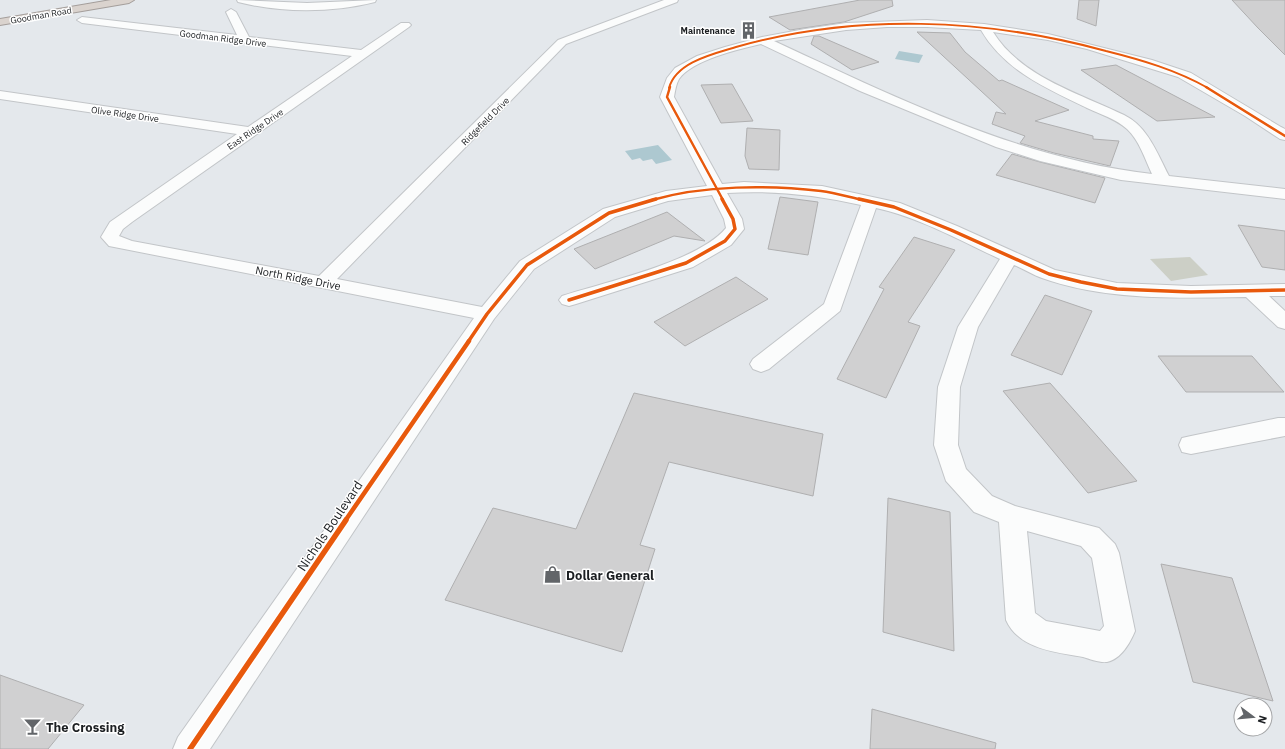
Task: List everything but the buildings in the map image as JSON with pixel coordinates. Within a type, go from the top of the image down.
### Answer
[{"type":"highway","name":"Goodman Road","points":[[0,22],[129,0]]},
{"type":"street","points":[[242,0],[270,5],[304,7],[371,0]]},
{"type":"street","name":"Ridgefield Drive","points":[[324,282],[562,42],[673,0]]},
{"type":"street","points":[[231,12],[245,40]]},
{"type":"street","name":"Goodman Ridge Drive","points":[[82,20],[363,54]]},
{"type":"street","points":[[569,300],[686,263],[725,241],[735,229],[733,219],[667,97],[674,78],[691,63],[762,40],[793,33],[848,25],[907,22],[984,27],[1024,32],[1116,53],[1183,75],[1264,120],[1285,136]]},
{"type":"street","name":"East Ridge Drive","points":[[110,238],[116,226],[126,218],[405,25]]},
{"type":"street","points":[[984,27],[990,40],[1007,57],[1030,75],[1110,114],[1134,128],[1163,180]]},
{"type":"street","points":[[762,40],[865,88],[1001,144],[1052,160],[1121,174],[1285,194]]},
{"type":"street","name":"Olive Ridge Drive","points":[[0,95],[250,132]]},
{"type":"street","name":"Nichols Boulevard","points":[[190,749],[487,314],[527,265],[609,213],[666,196],[717,189],[785,188],[822,191],[894,208],[937,224],[1048,274],[1117,289],[1191,292],[1285,290]]},
{"type":"street","points":[[761,364],[833,307],[870,202]]},
{"type":"street","name":"North Ridge Drive","points":[[110,238],[115,242],[132,246],[487,314]]},
{"type":"street","points":[[1010,257],[968,327],[949,387],[946,445],[955,474],[983,504],[1012,516],[1089,536],[1106,554],[1120,631],[1106,647],[1040,634],[1021,620],[1012,516]]},
{"type":"street","points":[[1250,290],[1285,322]]},
{"type":"street","points":[[1191,445],[1278,427],[1285,427]]},
{"type":"shaded area","points":[[1190,257],[1208,275],[1171,281],[1150,259]]},
{"type":"water","points":[[899,51],[923,55],[919,63],[895,59]]},
{"type":"water","points":[[658,145],[672,160],[656,164],[652,159],[643,161],[640,158],[632,160],[625,151]]},
{"type":"cycle path","points":[[569,300],[686,263],[725,241],[735,229],[733,219],[667,97],[671,82],[680,71],[702,59],[742,45],[805,32],[887,24],[927,24],[1007,30],[1089,46],[1148,62],[1182,74],[1250,113],[1285,136]]},
{"type":"cycle path","points":[[190,749],[487,314],[527,265],[609,213],[666,196],[717,189],[744,187],[822,191],[894,207],[951,230],[1049,274],[1081,282],[1117,289],[1191,292],[1285,290]]},
{"type":"place","name":"Maintenance","points":[[748,30]]},
{"type":"place","name":"Dollar General","points":[[553,575]]},
{"type":"place","name":"The Crossing","points":[[33,727]]}]
